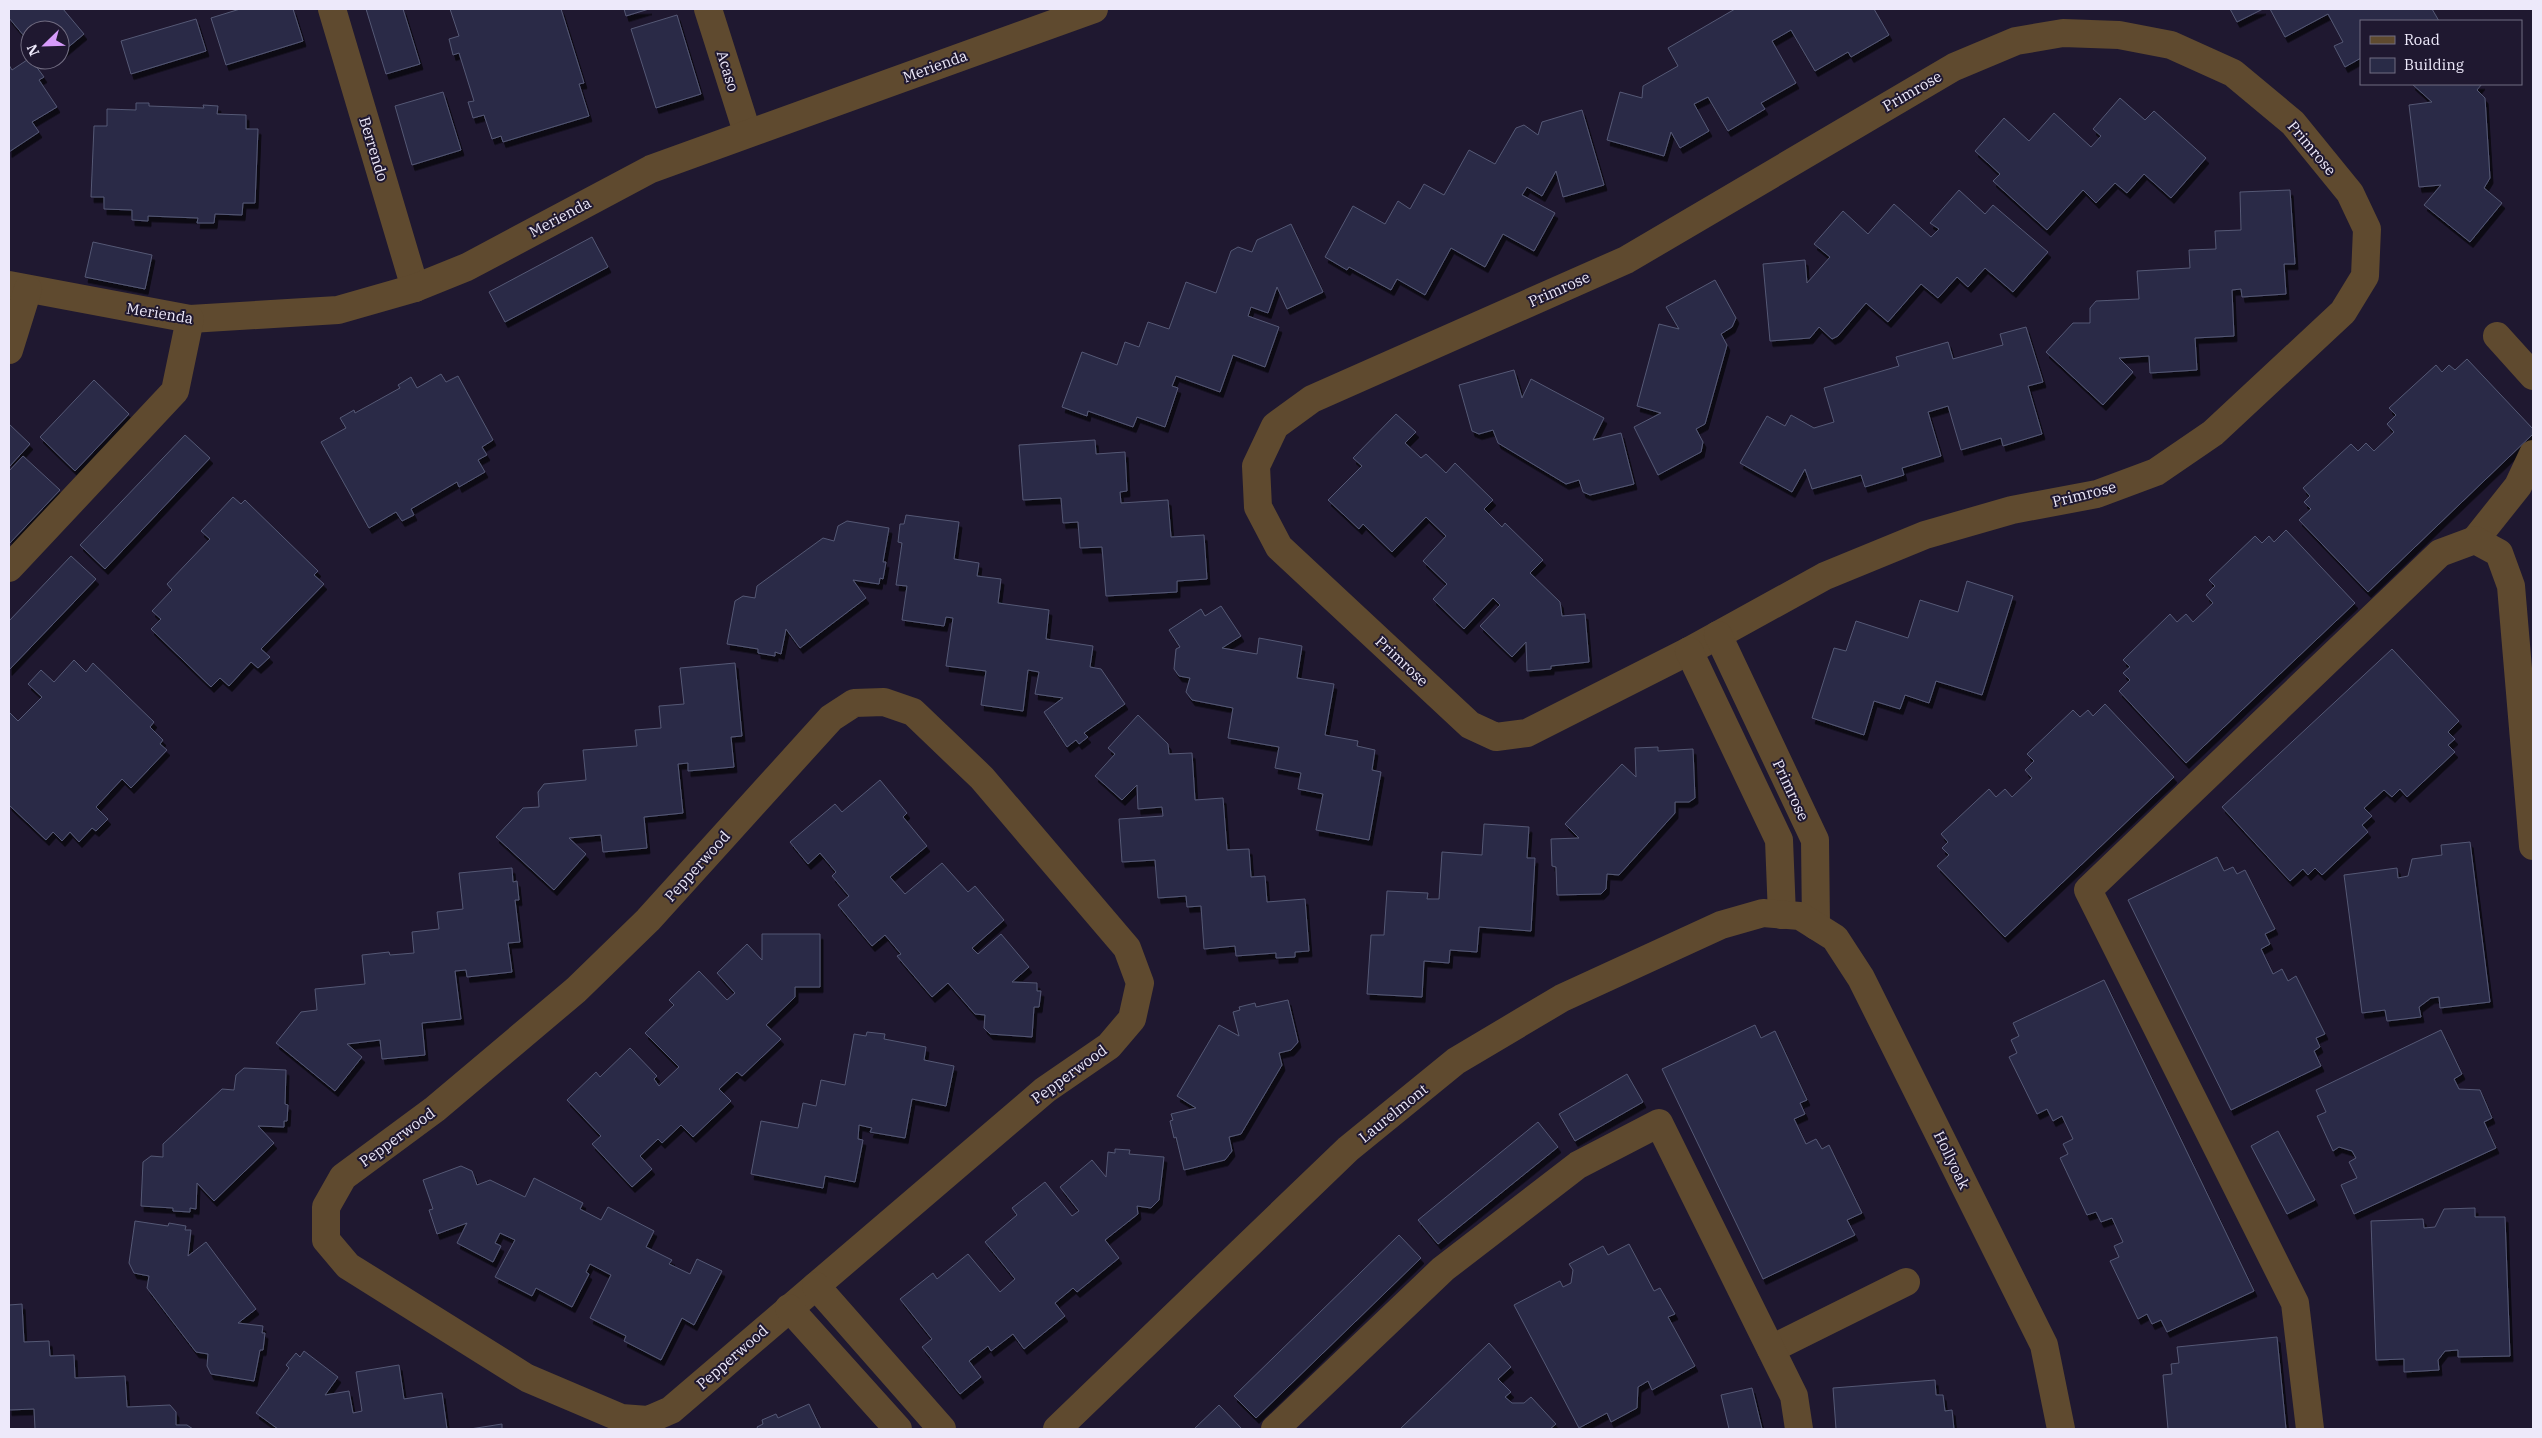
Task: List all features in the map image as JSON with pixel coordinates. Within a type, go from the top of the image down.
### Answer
[{"type":"street","name":"Berrendo","points":[[332,9],[415,288]]},
{"type":"street","name":"Acaso","points":[[708,9],[747,132]]},
{"type":"street","name":"Merienda","points":[[18,287],[190,320],[338,310],[415,288],[466,267],[651,169],[1053,16],[1094,9]]},
{"type":"street","name":"Primrose","points":[[2063,33],[2119,34],[2171,45],[2233,73],[2293,123],[2350,193],[2367,229],[2365,276],[2343,312],[2205,439],[2156,472],[2097,494],[2012,510],[1925,535],[1825,576],[1689,650],[1527,733],[1496,737],[1470,724],[1279,546],[1258,507],[1256,466],[1275,426],[1312,399],[1626,260],[1954,67],[2016,41],[2063,33]]},
{"type":"street","points":[[9,350],[18,287]]},
{"type":"street","points":[[9,568],[176,391],[190,320]]},
{"type":"street","points":[[2498,336],[2533,376]]},
{"type":"street","points":[[2310,1429],[2295,1303],[2088,890],[2440,553],[2475,540],[2518,486],[2533,454]]},
{"type":"street","points":[[2475,540],[2499,554],[2511,586],[2533,846]]},
{"type":"street","name":"Primrose","points":[[1718,635],[1815,840],[1799,919]]},
{"type":"street","points":[[1689,650],[1779,840],[1799,919]]},
{"type":"street","name":"Pepperwood","points":[[884,702],[913,712],[982,778],[1127,948],[1140,983],[1132,1019],[1109,1046],[1045,1090],[789,1308],[671,1410],[648,1420],[621,1418],[527,1378],[348,1266],[326,1240],[326,1207],[343,1177],[435,1109],[576,990],[648,920],[831,718],[854,703],[884,702]]},
{"type":"street","name":"Laurelmont","points":[[1057,1429],[1348,1149],[1456,1060],[1562,998],[1721,925],[1763,913],[1799,919]]},
{"type":"street","name":"Hollyoak","points":[[1799,919],[1835,938],[1861,978],[2044,1345],[2061,1429]]},
{"type":"street","points":[[1275,1429],[1443,1269],[1578,1165],[1659,1123],[1794,1396],[1799,1429]]},
{"type":"street","points":[[1771,1349],[1906,1282]]},
{"type":"street","points":[[816,1286],[942,1429]]},
{"type":"street","points":[[789,1308],[898,1429]]},
{"type":"building","points":[[9,9],[63,9],[84,34],[70,46],[70,20],[20,20],[20,31],[9,18]]},
{"type":"building","points":[[240,9],[293,9],[303,41],[226,65],[211,18]]},
{"type":"building","points":[[366,9],[403,9],[420,64],[386,74]]},
{"type":"building","points":[[450,9],[561,9],[584,83],[579,84],[589,116],[503,142],[501,136],[492,139],[484,115],[473,118],[468,102],[474,101],[459,53],[453,55],[449,39],[459,36]]},
{"type":"building","points":[[624,9],[649,9],[626,16]]},
{"type":"building","points":[[1735,9],[1874,9],[1889,35],[1851,57],[1848,52],[1815,71],[1791,30],[1772,41],[1796,83],[1761,103],[1765,109],[1728,131],[1708,97],[1694,104],[1709,131],[1680,148],[1671,132],[1664,156],[1607,140],[1620,92],[1642,98],[1643,86],[1678,66],[1668,48]]},
{"type":"building","points":[[2230,9],[2263,9],[2237,22]]},
{"type":"building","points":[[2270,9],[2432,9],[2438,20],[2360,20],[2360,59],[2345,67],[2334,46],[2343,42],[2328,14],[2285,37]]},
{"type":"building","points":[[677,15],[701,94],[656,108],[631,29]]},
{"type":"building","points":[[196,19],[206,51],[131,74],[121,41]]},
{"type":"building","points":[[9,65],[12,70],[20,65],[20,70],[39,70],[44,77],[39,80],[57,107],[32,122],[39,132],[9,152]]},
{"type":"building","points":[[2413,85],[2481,85],[2477,90],[2485,98],[2490,178],[2484,188],[2502,203],[2470,242],[2424,205],[2441,185],[2419,187],[2409,105],[2432,102]]},
{"type":"building","points":[[443,92],[461,150],[412,165],[395,106]]},
{"type":"building","points":[[2120,98],[2145,120],[2154,111],[2206,158],[2171,198],[2144,174],[2127,193],[2115,183],[2096,203],[2083,190],[2047,230],[1993,181],[2000,174],[1975,151],[2004,118],[2029,141],[2054,113],[2091,147],[2101,136],[2093,129]]},
{"type":"building","points":[[136,103],[149,103],[149,106],[204,108],[203,105],[218,106],[217,114],[246,115],[246,129],[258,129],[255,203],[243,203],[242,215],[215,214],[214,223],[197,223],[198,218],[148,216],[148,221],[132,220],[132,210],[104,209],[104,197],[91,197],[94,126],[107,126],[107,109],[136,110]]},
{"type":"building","points":[[1582,110],[1604,185],[1563,197],[1556,171],[1542,196],[1527,187],[1522,195],[1555,213],[1534,251],[1503,234],[1485,267],[1451,248],[1425,295],[1397,279],[1391,290],[1349,267],[1347,270],[1325,257],[1353,206],[1385,224],[1398,201],[1410,209],[1424,184],[1444,195],[1469,150],[1495,164],[1516,128],[1524,125],[1538,135],[1542,122]]},
{"type":"building","points":[[1959,190],[1985,214],[1993,205],[2048,252],[2013,292],[1985,268],[1968,287],[1957,277],[1938,298],[1921,284],[1888,322],[1866,303],[1838,336],[1832,339],[1819,327],[1810,338],[1770,341],[1763,264],[1805,260],[1807,283],[1830,257],[1814,244],[1843,211],[1868,234],[1894,204],[1931,237],[1939,229],[1930,223]]},
{"type":"building","points":[[2290,190],[2295,264],[2284,264],[2286,294],[2242,297],[2241,289],[2232,290],[2234,336],[2195,338],[2197,370],[2150,373],[2149,356],[2119,358],[2133,372],[2103,405],[2046,352],[2073,323],[2090,323],[2090,308],[2096,301],[2139,299],[2137,271],[2190,268],[2189,250],[2216,249],[2215,231],[2241,230],[2240,192]]},
{"type":"building","points":[[1291,224],[1323,292],[1287,309],[1277,287],[1268,313],[1251,307],[1248,316],[1279,327],[1265,367],[1233,355],[1220,392],[1176,376],[1172,386],[1178,388],[1165,427],[1137,417],[1133,427],[1088,411],[1087,416],[1062,407],[1082,352],[1117,365],[1125,342],[1139,347],[1148,322],[1169,329],[1186,282],[1216,293],[1231,251],[1238,247],[1252,252],[1257,240]]},
{"type":"building","points":[[592,237],[608,267],[505,322],[489,292]]},
{"type":"building","points":[[93,242],[152,255],[145,289],[85,277]]},
{"type":"building","points":[[1715,280],[1736,318],[1732,327],[1721,334],[1727,345],[1705,424],[1696,429],[1703,442],[1701,452],[1658,475],[1634,427],[1661,413],[1637,406],[1659,324],[1679,329],[1666,307]]},
{"type":"building","points":[[2026,327],[2043,382],[2028,386],[2042,434],[2003,446],[2001,438],[1961,450],[1948,406],[1928,412],[1941,456],[1902,468],[1904,475],[1865,487],[1861,475],[1812,489],[1805,469],[1792,492],[1740,463],[1767,416],[1785,426],[1791,415],[1814,428],[1834,422],[1824,388],[1899,366],[1896,357],[1948,342],[1953,359],[2003,345],[2000,334]]},
{"type":"building","points":[[2467,359],[2533,429],[2533,434],[2368,592],[2299,520],[2311,509],[2304,502],[2310,496],[2303,488],[2351,444],[2358,451],[2366,443],[2374,451],[2394,432],[2387,424],[2396,415],[2389,408],[2436,365],[2442,372],[2449,365],[2455,370]]},
{"type":"building","points":[[1514,370],[1522,398],[1531,379],[1604,418],[1593,440],[1621,433],[1634,484],[1590,495],[1583,492],[1579,480],[1566,484],[1498,443],[1493,430],[1479,434],[1472,431],[1459,385]]},
{"type":"building","points":[[441,374],[446,382],[458,376],[493,440],[482,447],[487,455],[478,460],[485,472],[459,487],[457,482],[411,509],[414,515],[402,521],[396,512],[369,528],[321,442],[346,428],[340,418],[354,410],[355,413],[400,388],[398,385],[411,377],[417,388]]},
{"type":"building","points":[[94,380],[129,414],[75,471],[40,437]]},
{"type":"building","points":[[1396,414],[1416,432],[1405,443],[1421,458],[1426,454],[1446,473],[1455,463],[1493,500],[1484,509],[1502,527],[1505,523],[1543,560],[1530,573],[1560,602],[1562,616],[1585,614],[1589,662],[1551,666],[1551,669],[1527,671],[1526,642],[1512,657],[1480,626],[1500,605],[1493,598],[1464,629],[1433,599],[1447,584],[1423,561],[1446,536],[1426,517],[1392,552],[1363,524],[1359,529],[1328,500],[1362,466],[1353,458]]},
{"type":"building","points":[[9,424],[30,444],[9,467]]},
{"type":"building","points":[[185,435],[210,458],[105,569],[80,545]]},
{"type":"building","points":[[1095,440],[1096,454],[1125,452],[1127,491],[1120,492],[1121,503],[1168,500],[1171,537],[1204,535],[1207,579],[1177,581],[1177,592],[1106,596],[1102,547],[1080,548],[1078,522],[1063,523],[1061,498],[1023,500],[1019,445]]},
{"type":"building","points":[[23,456],[60,490],[9,544],[9,471]]},
{"type":"building","points":[[233,497],[241,504],[245,500],[318,571],[314,575],[324,584],[261,649],[270,657],[258,668],[251,662],[229,686],[220,678],[211,687],[151,629],[161,619],[152,611],[172,590],[167,584],[210,539],[201,531]]},
{"type":"building","points":[[906,515],[959,522],[954,559],[979,563],[977,576],[1001,579],[998,603],[1049,610],[1046,639],[1093,646],[1090,667],[1101,669],[1125,704],[1084,733],[1088,737],[1079,744],[1076,740],[1067,747],[1044,712],[1063,698],[1035,694],[1039,672],[1028,670],[1023,711],[981,705],[986,671],[946,666],[953,618],[946,617],[944,626],[902,620],[907,586],[896,585],[902,543],[898,542],[900,524],[904,524]]},
{"type":"building","points":[[847,521],[889,528],[883,562],[886,562],[883,579],[880,578],[879,584],[853,580],[866,598],[800,648],[786,629],[781,654],[775,652],[775,656],[758,653],[758,649],[727,644],[735,601],[743,596],[755,598],[757,586],[823,538],[834,541],[838,526]]},
{"type":"building","points":[[2286,530],[2355,603],[2186,763],[2119,691],[2130,680],[2123,673],[2130,667],[2123,660],[2170,614],[2177,622],[2186,614],[2193,622],[2213,603],[2206,595],[2215,586],[2209,580],[2255,536],[2262,543],[2269,536],[2274,542]]},
{"type":"building","points":[[71,556],[96,579],[9,670],[9,621]]},
{"type":"building","points":[[1967,581],[2013,596],[1982,695],[1936,681],[1929,703],[1905,695],[1900,709],[1874,701],[1864,735],[1812,718],[1834,648],[1846,651],[1856,621],[1908,638],[1920,600],[1958,612]]},
{"type":"building","points":[[1221,606],[1241,636],[1222,648],[1257,654],[1259,638],[1302,646],[1297,678],[1334,684],[1325,735],[1358,741],[1357,746],[1375,750],[1372,770],[1381,772],[1369,840],[1316,830],[1323,794],[1298,789],[1301,773],[1275,768],[1279,747],[1228,738],[1233,708],[1192,700],[1186,692],[1190,678],[1179,676],[1174,669],[1176,649],[1180,647],[1169,630],[1201,609],[1205,616]]},
{"type":"building","points":[[2392,649],[2459,721],[2448,732],[2455,739],[2448,745],[2455,752],[2407,797],[2400,789],[2392,797],[2384,790],[2364,808],[2372,816],[2362,825],[2368,832],[2322,875],[2315,868],[2308,875],[2303,869],[2290,881],[2222,807]]},
{"type":"building","points":[[74,660],[86,672],[93,663],[154,722],[150,727],[163,740],[160,744],[167,750],[131,788],[122,779],[96,807],[108,819],[96,831],[92,828],[79,842],[70,832],[62,841],[53,832],[46,840],[9,805],[9,712],[18,721],[42,697],[28,684],[41,670],[54,682]]},
{"type":"building","points":[[735,663],[742,736],[731,737],[734,767],[688,771],[688,763],[678,764],[683,813],[644,817],[647,848],[603,852],[601,835],[569,838],[586,854],[554,890],[496,837],[523,808],[539,807],[538,792],[544,784],[586,780],[583,750],[637,746],[635,730],[661,728],[659,706],[684,704],[680,668]]},
{"type":"building","points":[[2105,704],[2174,777],[2005,937],[1937,866],[1949,855],[1942,848],[1948,842],[1941,834],[1989,789],[1996,797],[2005,789],[2012,797],[2032,778],[2025,770],[2034,761],[2027,754],[2073,710],[2080,717],[2088,710],[2093,716]]},
{"type":"building","points":[[1138,715],[1168,744],[1169,754],[1192,753],[1195,800],[1223,798],[1227,850],[1249,849],[1251,877],[1265,876],[1267,902],[1305,899],[1309,951],[1295,952],[1295,957],[1276,958],[1276,953],[1236,956],[1235,946],[1204,949],[1201,906],[1187,907],[1186,896],[1158,898],[1155,860],[1122,862],[1119,819],[1163,816],[1162,807],[1138,809],[1137,785],[1122,800],[1095,776],[1115,754],[1108,748]]},
{"type":"building","points":[[1658,747],[1658,751],[1693,749],[1695,798],[1689,802],[1675,802],[1675,813],[1619,875],[1607,874],[1606,889],[1601,894],[1557,895],[1556,867],[1552,866],[1551,839],[1579,838],[1565,824],[1622,764],[1636,777],[1635,748]]},
{"type":"building","points":[[880,780],[907,813],[903,817],[927,846],[890,877],[905,894],[942,863],[968,892],[975,886],[1004,920],[972,948],[978,954],[1001,934],[1029,967],[1012,982],[1037,983],[1037,991],[1041,991],[1039,1007],[1034,1007],[1032,1037],[990,1034],[984,1028],[985,1015],[975,1014],[948,983],[932,997],[897,956],[901,954],[885,935],[872,946],[838,905],[849,896],[832,876],[836,872],[820,853],[808,864],[790,842],[835,804],[842,812]]},
{"type":"building","points":[[1484,824],[1529,827],[1527,858],[1535,858],[1531,931],[1479,927],[1477,952],[1450,950],[1449,963],[1424,961],[1422,997],[1367,994],[1371,935],[1384,935],[1387,891],[1428,893],[1427,899],[1439,899],[1442,852],[1482,855]]},
{"type":"building","points":[[2470,842],[2490,1002],[2440,1008],[2439,997],[2431,998],[2419,1007],[2421,1017],[2387,1021],[2385,1010],[2362,1013],[2344,875],[2397,868],[2398,878],[2408,876],[2412,859],[2442,855],[2441,845]]},
{"type":"building","points":[[2217,857],[2224,871],[2233,867],[2237,874],[2245,870],[2275,929],[2265,934],[2270,944],[2261,949],[2273,974],[2282,969],[2288,981],[2296,976],[2325,1034],[2316,1038],[2320,1047],[2314,1051],[2321,1066],[2231,1110],[2128,900]]},
{"type":"building","points":[[512,868],[513,882],[517,881],[519,900],[515,900],[520,942],[508,943],[512,972],[467,977],[466,970],[455,971],[461,1019],[422,1023],[425,1055],[382,1059],[380,1040],[347,1044],[362,1057],[335,1091],[276,1043],[301,1012],[317,1010],[315,989],[365,984],[362,955],[389,952],[390,955],[414,953],[412,932],[439,929],[437,912],[463,909],[459,873]]},
{"type":"building","points":[[762,934],[820,934],[820,987],[795,987],[795,997],[766,1025],[781,1039],[742,1076],[737,1072],[719,1089],[731,1101],[693,1137],[681,1125],[662,1143],[658,1139],[640,1156],[652,1169],[632,1187],[592,1144],[601,1136],[567,1100],[596,1072],[600,1077],[630,1048],[657,1076],[654,1079],[659,1086],[679,1067],[645,1033],[674,1005],[669,1000],[699,971],[727,1000],[735,993],[717,973],[747,944],[762,960]]},
{"type":"building","points":[[2104,980],[2254,1291],[2167,1332],[2161,1320],[2152,1324],[2147,1314],[2138,1319],[2110,1261],[2119,1257],[2114,1246],[2123,1242],[2112,1218],[2101,1222],[2096,1212],[2087,1215],[2060,1158],[2068,1154],[2063,1144],[2073,1139],[2062,1116],[2053,1121],[2047,1109],[2037,1114],[2009,1057],[2017,1053],[2011,1040],[2019,1036],[2013,1023]]},
{"type":"building","points":[[1288,1000],[1298,1042],[1291,1050],[1279,1053],[1282,1065],[1241,1134],[1229,1137],[1232,1151],[1225,1160],[1184,1170],[1170,1121],[1173,1120],[1171,1114],[1196,1108],[1177,1096],[1219,1025],[1239,1036],[1233,1012],[1240,1010],[1239,1007],[1255,1003],[1256,1007]]},
{"type":"building","points":[[1755,1025],[1761,1038],[1775,1031],[1807,1100],[1800,1103],[1805,1114],[1794,1119],[1806,1144],[1816,1139],[1822,1149],[1829,1145],[1862,1213],[1847,1220],[1855,1235],[1763,1279],[1662,1069]]},
{"type":"building","points":[[2441,1030],[2462,1074],[2454,1079],[2459,1089],[2480,1090],[2492,1118],[2484,1122],[2496,1148],[2354,1214],[2341,1185],[2357,1178],[2349,1162],[2356,1158],[2352,1151],[2339,1147],[2333,1151],[2317,1116],[2326,1112],[2316,1090]]},
{"type":"building","points":[[867,1032],[885,1034],[884,1039],[926,1047],[924,1060],[954,1066],[946,1106],[912,1099],[905,1138],[870,1132],[872,1128],[859,1125],[858,1139],[863,1140],[855,1182],[825,1176],[823,1188],[751,1174],[761,1121],[798,1128],[803,1103],[816,1106],[821,1080],[845,1085],[854,1034],[866,1036]]},
{"type":"building","points":[[244,1068],[286,1070],[285,1104],[288,1105],[287,1121],[284,1121],[284,1127],[258,1126],[274,1143],[214,1201],[197,1183],[196,1209],[190,1208],[190,1212],[173,1211],[173,1208],[141,1206],[143,1162],[151,1156],[163,1157],[163,1144],[222,1089],[234,1090],[236,1075]]},
{"type":"building","points":[[1627,1074],[1643,1102],[1575,1141],[1559,1114]]},
{"type":"building","points":[[1538,1122],[1558,1147],[1438,1244],[1418,1220]]},
{"type":"building","points":[[2278,1131],[2315,1200],[2287,1214],[2251,1146]]},
{"type":"building","points":[[1115,1149],[1130,1150],[1129,1154],[1164,1157],[1159,1200],[1151,1208],[1137,1206],[1138,1214],[1105,1240],[1119,1258],[1077,1292],[1073,1288],[1055,1303],[1065,1316],[1024,1349],[1013,1334],[991,1351],[988,1346],[969,1361],[981,1377],[960,1394],[922,1347],[932,1339],[900,1299],[933,1273],[937,1279],[968,1254],[1000,1292],[1015,1279],[985,1242],[1017,1215],[1012,1208],[1045,1182],[1072,1216],[1079,1211],[1060,1187],[1092,1160],[1106,1177],[1108,1152],[1115,1153]]},
{"type":"building","points":[[461,1166],[472,1171],[477,1185],[490,1180],[525,1197],[534,1178],[583,1203],[580,1209],[601,1220],[608,1207],[654,1231],[646,1247],[672,1260],[669,1264],[690,1274],[697,1259],[722,1271],[694,1325],[682,1318],[661,1360],[624,1341],[626,1336],[590,1318],[611,1275],[590,1264],[586,1272],[589,1274],[572,1307],[536,1288],[532,1296],[495,1277],[515,1240],[500,1233],[495,1243],[501,1246],[493,1262],[457,1243],[467,1223],[437,1234],[429,1210],[433,1209],[423,1180]]},
{"type":"building","points":[[2475,1208],[2475,1217],[2505,1217],[2510,1356],[2458,1357],[2458,1350],[2445,1351],[2438,1360],[2439,1370],[2404,1372],[2404,1359],[2376,1360],[2371,1221],[2423,1219],[2424,1228],[2435,1227],[2444,1209]]},
{"type":"building","points":[[135,1221],[168,1226],[169,1223],[186,1226],[185,1230],[191,1230],[188,1256],[206,1242],[256,1309],[238,1323],[263,1326],[262,1333],[265,1333],[263,1350],[260,1350],[254,1381],[211,1374],[207,1366],[208,1354],[196,1352],[147,1288],[149,1276],[134,1273],[129,1263]]},
{"type":"building","points":[[1399,1235],[1421,1258],[1256,1418],[1234,1396]]},
{"type":"building","points":[[1629,1244],[1654,1291],[1660,1288],[1675,1314],[1668,1317],[1695,1366],[1652,1390],[1648,1381],[1638,1387],[1637,1408],[1611,1422],[1607,1413],[1579,1428],[1514,1305],[1560,1281],[1563,1287],[1571,1283],[1573,1270],[1569,1264],[1603,1246],[1608,1255]]},
{"type":"building","points":[[22,1304],[24,1342],[49,1341],[50,1356],[74,1355],[75,1378],[125,1376],[127,1407],[170,1405],[176,1412],[176,1425],[187,1425],[193,1429],[35,1429],[34,1409],[9,1410],[9,1305]]},
{"type":"building","points":[[2277,1337],[2286,1429],[2168,1429],[2163,1375],[2172,1374],[2171,1364],[2179,1363],[2177,1347]]},
{"type":"building","points":[[1489,1343],[1511,1367],[1498,1379],[1511,1392],[1505,1397],[1512,1403],[1524,1403],[1531,1397],[1556,1424],[1550,1429],[1400,1429]]},
{"type":"building","points":[[304,1351],[338,1377],[325,1395],[349,1391],[353,1413],[362,1411],[356,1372],[399,1365],[404,1399],[442,1393],[447,1429],[278,1429],[256,1413],[289,1368],[286,1365],[296,1353],[300,1357]]},
{"type":"building","points":[[1935,1380],[1936,1395],[1943,1395],[1945,1411],[1952,1410],[1954,1429],[1836,1429],[1833,1388]]},
{"type":"building","points":[[1752,1388],[1762,1429],[1729,1429],[1721,1395]]},
{"type":"building","points":[[809,1404],[821,1429],[758,1429],[757,1427],[763,1424],[762,1420],[776,1414],[778,1418]]},
{"type":"building","points":[[1219,1405],[1242,1429],[1194,1429]]},
{"type":"building","points":[[502,1424],[502,1429],[470,1429]]}]
